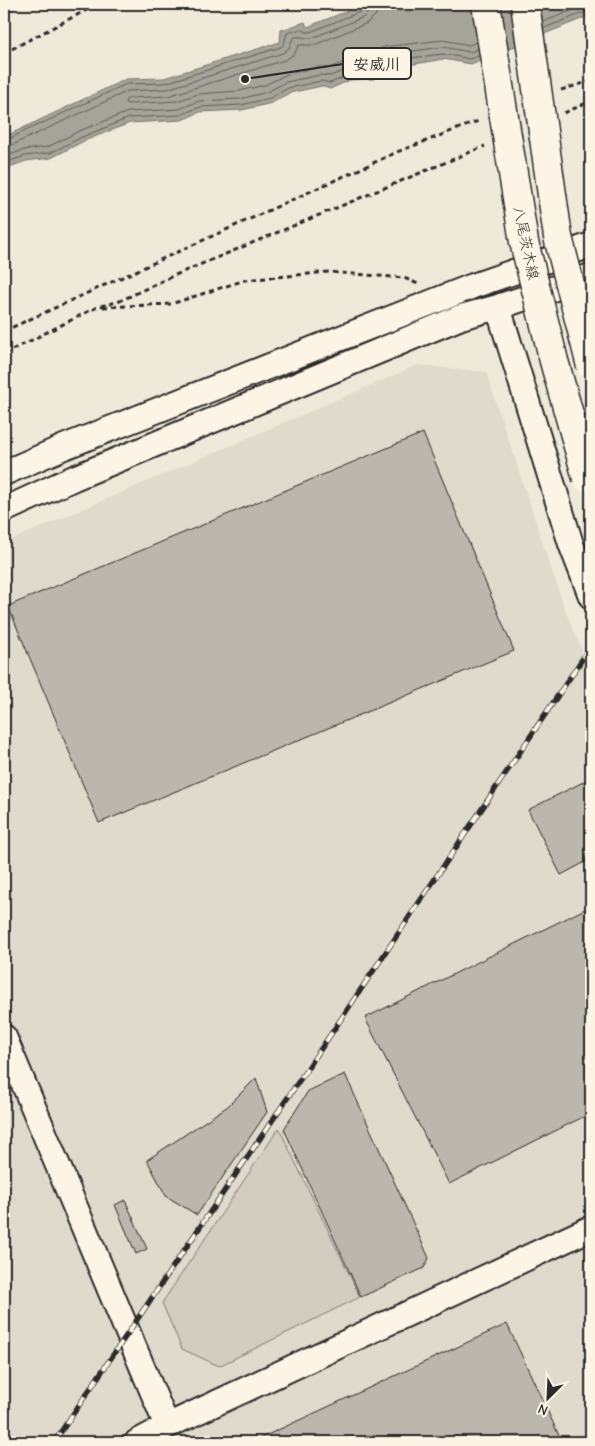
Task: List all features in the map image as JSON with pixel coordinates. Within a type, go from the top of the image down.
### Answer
[{"type":"main road","name":"八尾茨木線","points":[[486,4],[524,242],[587,478]]},
{"type":"main road","points":[[524,4],[558,237],[591,366]]},
{"type":"street","points":[[4,473],[64,447],[446,297],[591,245]]},
{"type":"street","points":[[4,510],[74,478],[461,317],[498,307],[591,276]]},
{"type":"street","points":[[498,307],[571,544],[591,596]]},
{"type":"street","points":[[4,1037],[167,1426]]},
{"type":"street","points":[[137,1442],[167,1426],[591,1228]]},
{"type":"path","points":[[4,53],[98,4]]},
{"type":"path","points":[[554,93],[591,81]]},
{"type":"path","points":[[564,113],[591,101]]},
{"type":"path","points":[[4,331],[397,152],[489,117]]},
{"type":"path","points":[[4,354],[97,307],[120,301],[168,278],[490,144]]},
{"type":"path","points":[[97,307],[171,304],[245,280],[329,272],[404,278],[446,297]]},
{"type":"shaded area","points":[[418,365],[486,372],[564,607],[591,672],[591,1442],[4,1442],[4,543]]},
{"type":"shaded area","points":[[279,1128],[360,1297],[219,1366],[182,1349],[162,1303]]},
{"type":"water","points":[[365,4],[591,4],[591,15],[471,64],[443,59],[415,64],[386,66],[374,79],[350,80],[330,89],[322,86],[289,93],[272,103],[242,110],[200,112],[182,120],[130,123],[84,141],[51,158],[26,161],[4,169],[4,137],[126,79],[164,78],[280,42],[281,30],[305,22],[307,27]]},
{"type":"building","points":[[423,433],[514,651],[99,823],[8,606]]},
{"type":"building","points":[[591,778],[591,859],[561,875],[528,810]]},
{"type":"building","points":[[591,906],[591,1113],[449,1184],[365,1018]]},
{"type":"building","points":[[345,1074],[429,1258],[424,1268],[361,1297],[284,1129],[308,1091]]},
{"type":"building","points":[[256,1078],[267,1112],[197,1215],[166,1196],[147,1160],[228,1106]]},
{"type":"building","points":[[125,1200],[147,1249],[136,1254],[115,1205]]},
{"type":"building","points":[[507,1324],[562,1442],[252,1442]]},
{"type":"railway","points":[[54,1442],[591,646]]},
{"type":"place","name":"安威川","points":[[245,79]]}]
